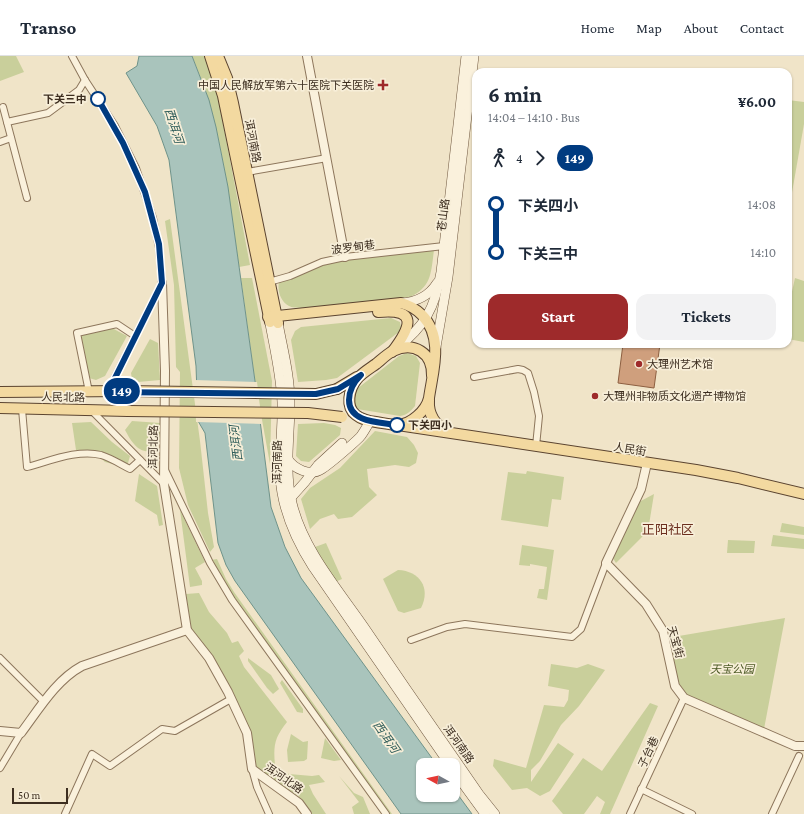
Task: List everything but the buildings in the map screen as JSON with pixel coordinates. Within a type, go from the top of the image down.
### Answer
[{"type":"main road","name":"洱河南路","points":[[210,56],[219,80],[225,104],[273,320],[287,370],[290,392],[288,460],[288,501],[290,524],[302,550],[445,758]]},
{"type":"main road","name":"洱河南路","points":[[218,56],[230,90],[269,282],[281,382],[282,412],[280,475],[288,501],[302,531],[320,562],[479,794],[496,814]]},
{"type":"main road","name":"苍山路","points":[[392,352],[413,335],[426,320],[436,297],[441,272],[466,56]]},
{"type":"main road","name":"苍山路","points":[[473,68],[474,56]]},
{"type":"main road","name":"苍山路","points":[[432,376],[448,277],[472,73]]},
{"type":"main road","points":[[273,320],[416,300],[428,294],[438,282],[441,272]]},
{"type":"main road","points":[[401,303],[416,310],[426,320],[434,333],[436,351]]},
{"type":"main road","points":[[273,320],[383,312],[398,312],[403,314],[407,318],[408,326],[404,337],[392,352],[361,375],[352,387],[349,396],[349,405],[355,415],[370,421],[397,425],[408,421],[418,414],[427,405],[429,398]]},
{"type":"main road","points":[[392,352],[407,347],[421,351],[430,362],[432,376],[429,410],[434,420],[442,428],[452,433]]},
{"type":"main road","name":"人民北路","points":[[0,392],[127,391],[316,394],[338,389],[361,375]]},
{"type":"main road","name":"人民北路","points":[[0,408],[312,414],[342,416],[370,421]]},
{"type":"main road","points":[[280,449],[288,460],[298,469],[314,472],[321,470],[360,437],[370,421]]},
{"type":"main road","name":"人民街","points":[[397,425],[738,478],[804,494]]},
{"type":"main road","points":[[288,501],[314,472]]},
{"type":"main road","name":"洱河南路","points":[[460,780],[485,814]]},
{"type":"street","name":"洱河北路","points":[[72,56],[85,80],[115,126],[136,168],[145,192],[159,244],[165,371],[164,484],[187,630],[209,658],[248,733],[252,769],[300,803],[307,814]]},
{"type":"street","points":[[307,56],[345,257]]},
{"type":"street","points":[[7,122],[48,113],[79,90],[85,80]]},
{"type":"street","points":[[3,107],[27,198]]},
{"type":"street","points":[[0,142],[12,138]]},
{"type":"street","points":[[247,172],[327,158]]},
{"type":"street","name":"波罗甸巷","points":[[269,282],[290,276],[322,262],[345,257],[444,246]]},
{"type":"street","points":[[108,392],[162,283]]},
{"type":"street","points":[[89,392],[77,333],[117,324],[135,336]]},
{"type":"street","points":[[474,377],[518,369],[524,370],[528,373],[539,416],[536,446]]},
{"type":"street","points":[[22,409],[27,467],[71,456],[87,454],[101,455],[130,469],[140,460]]},
{"type":"street","points":[[91,410],[164,484]]},
{"type":"street","points":[[411,640],[448,627],[465,624],[572,637],[581,629],[606,563],[641,489],[647,463]]},
{"type":"street","points":[[163,468],[210,563],[232,600],[386,814]]},
{"type":"street","name":"天宝街","points":[[606,563],[646,604],[663,631],[676,686],[684,698]]},
{"type":"street","points":[[0,768],[21,733],[44,702],[71,671],[187,630]]},
{"type":"street","points":[[0,658],[44,702]]},
{"type":"street","points":[[684,698],[795,746],[804,746]]},
{"type":"street","name":"子台巷","points":[[630,814],[684,698]]},
{"type":"street","points":[[65,814],[92,754],[110,766],[162,728],[175,731],[231,700]]},
{"type":"street","points":[[0,731],[21,733]]},
{"type":"street","points":[[772,814],[799,756]]},
{"type":"street","points":[[252,769],[257,787],[268,814]]},
{"type":"street","points":[[642,789],[692,814]]},
{"type":"green space","points":[[0,56],[16,56],[24,72],[0,81]]},
{"type":"green space","points":[[192,56],[205,56],[215,81],[250,265],[239,267],[223,160],[217,133],[202,81]]},
{"type":"green space","points":[[792,100],[804,102],[804,124],[792,193]]},
{"type":"green space","points":[[170,219],[200,441],[208,513],[214,547],[210,552],[188,505],[179,468],[180,372],[176,367],[174,285],[165,221]]},
{"type":"green space","points":[[434,250],[431,272],[426,284],[423,289],[410,297],[328,307],[297,308],[286,304],[279,292],[279,282],[297,273],[316,267],[355,258]]},
{"type":"green space","points":[[241,278],[252,278],[272,381],[270,464],[255,381]]},
{"type":"green space","points":[[795,278],[804,281],[804,342],[792,340],[792,292]]},
{"type":"green space","points":[[391,318],[400,322],[401,327],[399,332],[337,378],[298,382],[291,340],[295,331],[301,327]]},
{"type":"green space","points":[[110,327],[127,336],[105,376],[96,380],[89,378],[79,335]]},
{"type":"green space","points":[[150,339],[158,343],[160,380],[138,382],[132,380],[131,373]]},
{"type":"green space","points":[[407,353],[416,356],[420,363],[415,406],[407,414],[400,416],[357,409],[353,400],[358,388],[399,356]]},
{"type":"green space","points":[[132,421],[160,423],[160,440],[156,448],[146,451],[137,447],[125,430]]},
{"type":"green space","points":[[91,422],[112,442],[130,456],[128,463],[124,467],[105,462],[95,452],[76,450],[72,423]]},
{"type":"green space","points":[[324,423],[341,428],[340,435],[309,462],[301,461],[296,456],[298,424]]},
{"type":"green space","points":[[375,431],[407,437],[414,445],[418,453],[416,463],[409,467],[395,465],[367,469],[369,487],[377,495],[352,517],[338,519],[334,514],[320,519],[310,529],[301,499],[310,488],[340,468]]},
{"type":"green space","points":[[527,471],[564,477],[561,500],[552,499],[548,527],[501,520],[508,472],[526,474]]},
{"type":"green space","points":[[139,474],[157,486],[163,525],[159,526],[157,515],[135,501]]},
{"type":"green space","points":[[654,494],[648,531],[616,563],[612,557],[639,502]]},
{"type":"green space","points":[[180,510],[205,562],[195,568],[202,581],[202,585],[190,587]]},
{"type":"green space","points":[[782,523],[804,527],[804,535],[780,532]]},
{"type":"green space","points":[[773,535],[804,539],[804,549],[771,546]]},
{"type":"green space","points":[[728,540],[755,541],[754,553],[727,553]]},
{"type":"green space","points":[[326,543],[342,579],[335,582],[315,547]]},
{"type":"green space","points":[[522,545],[554,550],[547,600],[537,598],[539,589],[544,589],[547,567],[530,564],[530,566],[519,565]]},
{"type":"green space","points":[[217,559],[234,592],[392,814],[388,814],[225,585],[211,560]]},
{"type":"green space","points":[[398,570],[406,571],[418,577],[422,582],[425,594],[421,608],[404,613],[398,611],[383,579]]},
{"type":"green space","points":[[199,593],[209,612],[227,633],[232,643],[238,641],[244,651],[239,656],[244,667],[287,722],[277,737],[274,752],[275,765],[289,774],[312,776],[319,775],[325,782],[309,785],[326,814],[310,814],[299,797],[255,768],[253,744],[244,718],[191,628],[186,594]]},
{"type":"green space","name":"天宝公园","points":[[785,618],[764,729],[686,696],[678,685],[674,674],[671,650],[667,638]]},
{"type":"green space","points":[[248,658],[271,675],[279,689],[273,694],[267,688],[248,661]]},
{"type":"green space","points":[[551,664],[577,668],[588,664],[605,670],[579,706],[561,725],[540,761],[531,770],[531,782],[558,743],[574,754],[550,791],[540,796],[527,788],[512,790],[493,766],[494,759],[526,768],[544,705],[564,707],[568,700],[569,690],[548,686]]},
{"type":"green space","points":[[282,680],[303,709],[303,713],[297,712],[280,683]]},
{"type":"green space","points":[[650,703],[658,706],[610,814],[600,814],[605,802],[597,796],[584,814],[563,814],[552,801],[583,758],[602,771]]},
{"type":"green space","points":[[291,734],[303,742],[308,741],[307,759],[304,761],[288,762],[287,750]]},
{"type":"green space","points":[[325,738],[341,760],[334,761],[321,758]]},
{"type":"green space","points":[[339,776],[354,793],[363,797],[370,814],[354,814],[352,807],[359,802]]},
{"type":"water","name":"西洱河","points":[[139,56],[192,56],[209,100],[228,187],[271,507],[285,547],[301,578],[432,758],[416,758],[416,802],[460,802],[460,798],[472,814],[401,814],[235,581],[226,565],[218,543],[205,433],[198,421],[196,366],[169,160],[157,126],[126,73],[137,66]]},
{"type":"pier","points":[[195,380],[257,382],[262,424],[196,422]]},
{"type":"bus line","name":"149","points":[[98,99],[115,126],[136,168],[145,192],[159,244],[162,283],[108,392],[316,394],[338,389],[361,375],[352,387],[349,396],[349,405],[353,413],[361,419],[397,425]]},
{"type":"place","name":"中国人民解放军第六十医院下关医院","points":[[383,85]]},
{"type":"place","name":"下关三中","points":[[98,99]]},
{"type":"place","name":"大理州艺术馆","points":[[639,364]]},
{"type":"place","name":"大理州非物质文化遗产博物馆","points":[[595,396]]},
{"type":"place","name":"下关四小","points":[[397,425]]},
{"type":"district","name":"正阳社区","points":[[668,529]]}]
